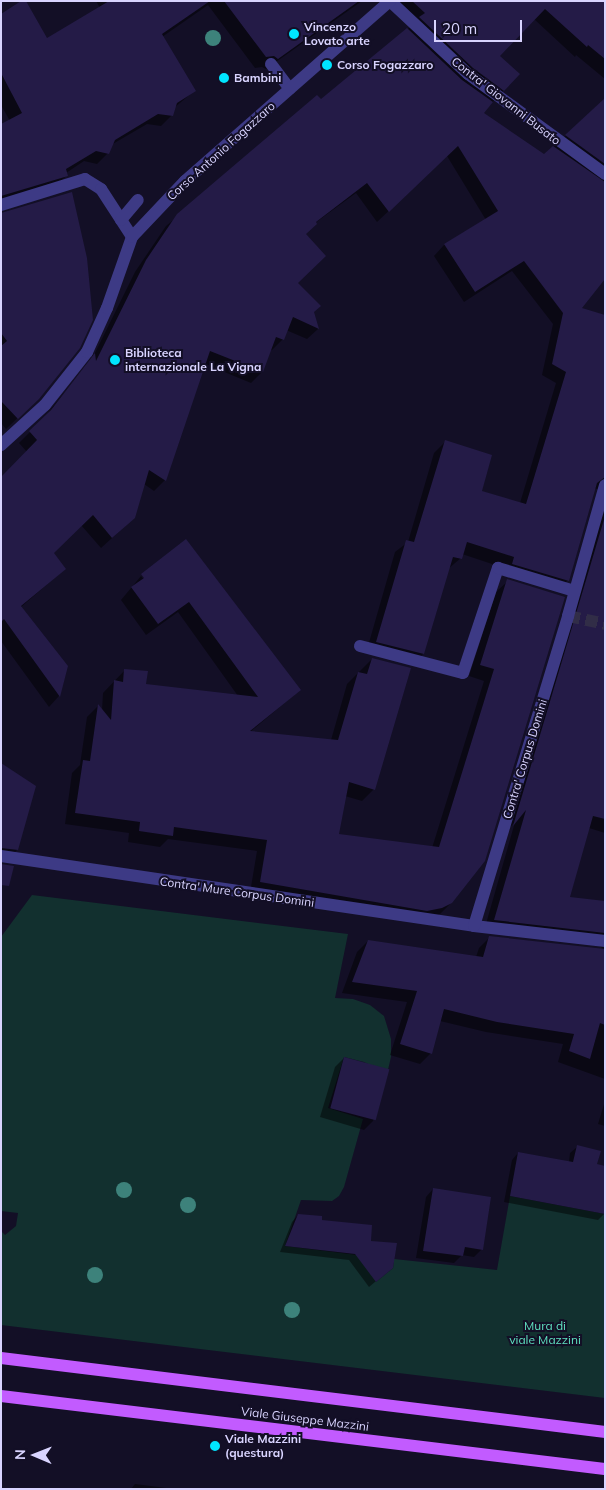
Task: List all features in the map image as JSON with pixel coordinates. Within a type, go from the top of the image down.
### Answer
[{"type":"main road","name":"Viale Giuseppe Mazzini","points":[[1,1358],[605,1432]]},
{"type":"main road","name":"Viale Giuseppe Mazzini","points":[[1,1396],[605,1469]]},
{"type":"street","name":"Corso Antonio Fogazzaro","points":[[132,237],[185,181],[390,1]]},
{"type":"street","name":"Contra' Giovanni Busato","points":[[390,1],[468,74],[605,174]]},
{"type":"street","points":[[271,64],[290,88]]},
{"type":"street","points":[[1,205],[85,179],[101,189],[132,237],[107,308],[87,352],[45,405],[1,445]]},
{"type":"street","points":[[121,220],[138,200]]},
{"type":"street","name":"Contra' Corpus Domini","points":[[474,926],[568,616],[605,485]]},
{"type":"street","points":[[360,646],[463,672],[498,568],[574,591]]},
{"type":"street","name":"Contra' Mure Corpus Domini","points":[[1,856],[474,926],[605,941]]},
{"type":"green space","name":"Mura di viale Mazzini","points":[[32,895],[348,934],[335,998],[353,999],[370,1005],[384,1016],[391,1039],[391,1057],[387,1074],[364,1062],[344,1057],[328,1108],[363,1119],[344,1187],[339,1196],[332,1201],[301,1200],[285,1246],[365,1256],[376,1282],[393,1268],[394,1259],[497,1270],[510,1196],[605,1214],[605,1398],[1,1325],[1,1231],[5,1235],[16,1226],[18,1213],[1,1211],[1,937]]},
{"type":"building","points":[[21,1],[26,1],[47,38],[109,1],[210,1],[162,34],[196,91],[177,103],[173,116],[158,114],[115,140],[109,154],[96,151],[66,169],[68,176],[1,196],[1,124],[22,113],[1,73],[1,14]]},
{"type":"building","points":[[224,1],[359,1],[278,59],[274,56],[266,57]]},
{"type":"building","points":[[412,1],[605,1],[605,59],[588,45],[587,47],[545,9],[500,56],[520,74],[504,91],[473,68],[419,17],[425,13]]},
{"type":"building","points":[[407,28],[462,80],[493,102],[484,113],[544,154],[553,146],[605,182],[605,279],[582,308],[605,315],[605,477],[597,483],[569,581],[512,564],[514,557],[467,542],[462,559],[453,557],[424,654],[376,642],[406,540],[414,542],[445,440],[492,455],[482,491],[526,504],[566,372],[552,364],[563,313],[524,261],[475,292],[444,244],[498,211],[458,146],[389,212],[367,183],[316,222],[317,224],[306,234],[326,256],[298,283],[321,306],[314,312],[319,329],[293,317],[284,340],[276,337],[263,372],[210,351],[166,481],[149,470],[135,518],[112,538],[93,515],[54,553],[66,569],[21,606],[68,666],[60,697],[4,619],[1,622],[1,477],[37,440],[29,431],[51,410],[95,353],[96,361],[146,260],[177,214],[317,95],[321,99]]},
{"type":"building","points":[[605,98],[605,164],[565,135]]},
{"type":"building","points":[[72,192],[87,258],[93,320],[80,348],[39,399],[18,419],[1,401],[1,346],[7,341],[1,333],[1,213]]},
{"type":"building","points":[[605,516],[605,819],[593,816],[570,897],[605,901],[605,933],[494,920],[526,810],[513,826]]},
{"type":"building","points":[[186,539],[301,690],[250,731],[338,740],[358,672],[367,674],[372,658],[411,668],[375,790],[349,782],[339,834],[439,847],[494,669],[480,665],[507,579],[565,597],[485,861],[452,903],[442,908],[427,911],[260,882],[267,840],[174,827],[173,836],[139,831],[140,822],[75,813],[83,760],[90,761],[98,704],[111,720],[114,680],[123,682],[124,669],[148,671],[146,684],[258,697],[189,602],[158,624],[131,587],[144,578],[141,574]]},
{"type":"building","points":[[1,763],[36,786],[18,850],[1,848]]},
{"type":"building","points":[[1,864],[14,866],[9,886],[1,885]]},
{"type":"building","points":[[489,936],[605,949],[605,1025],[600,1023],[590,1059],[569,1051],[574,1034],[497,1022],[444,1009],[432,1054],[400,1044],[417,991],[352,982],[368,940],[483,957]]},
{"type":"building","points":[[344,1057],[389,1069],[376,1120],[330,1108]]},
{"type":"building","points":[[577,1145],[601,1151],[597,1164],[605,1166],[605,1214],[510,1196],[518,1152],[573,1162]]},
{"type":"building","points":[[433,1188],[491,1197],[483,1250],[465,1247],[463,1256],[423,1251]]},
{"type":"building","points":[[298,1214],[322,1216],[322,1220],[372,1225],[371,1241],[397,1243],[393,1268],[376,1282],[355,1254],[285,1246]]},
{"type":"tunnel","points":[[568,616],[605,624]]},
{"type":"place","name":"Vincenzo Lovato arte","points":[[294,34]]},
{"type":"place","name":"Corso Fogazzaro","points":[[327,65]]},
{"type":"place","name":"Bambini","points":[[224,78]]},
{"type":"place","name":"Biblioteca internazionale La Vigna","points":[[115,360]]},
{"type":"place","name":"Viale Mazzini (questura)","points":[[215,1446]]}]
